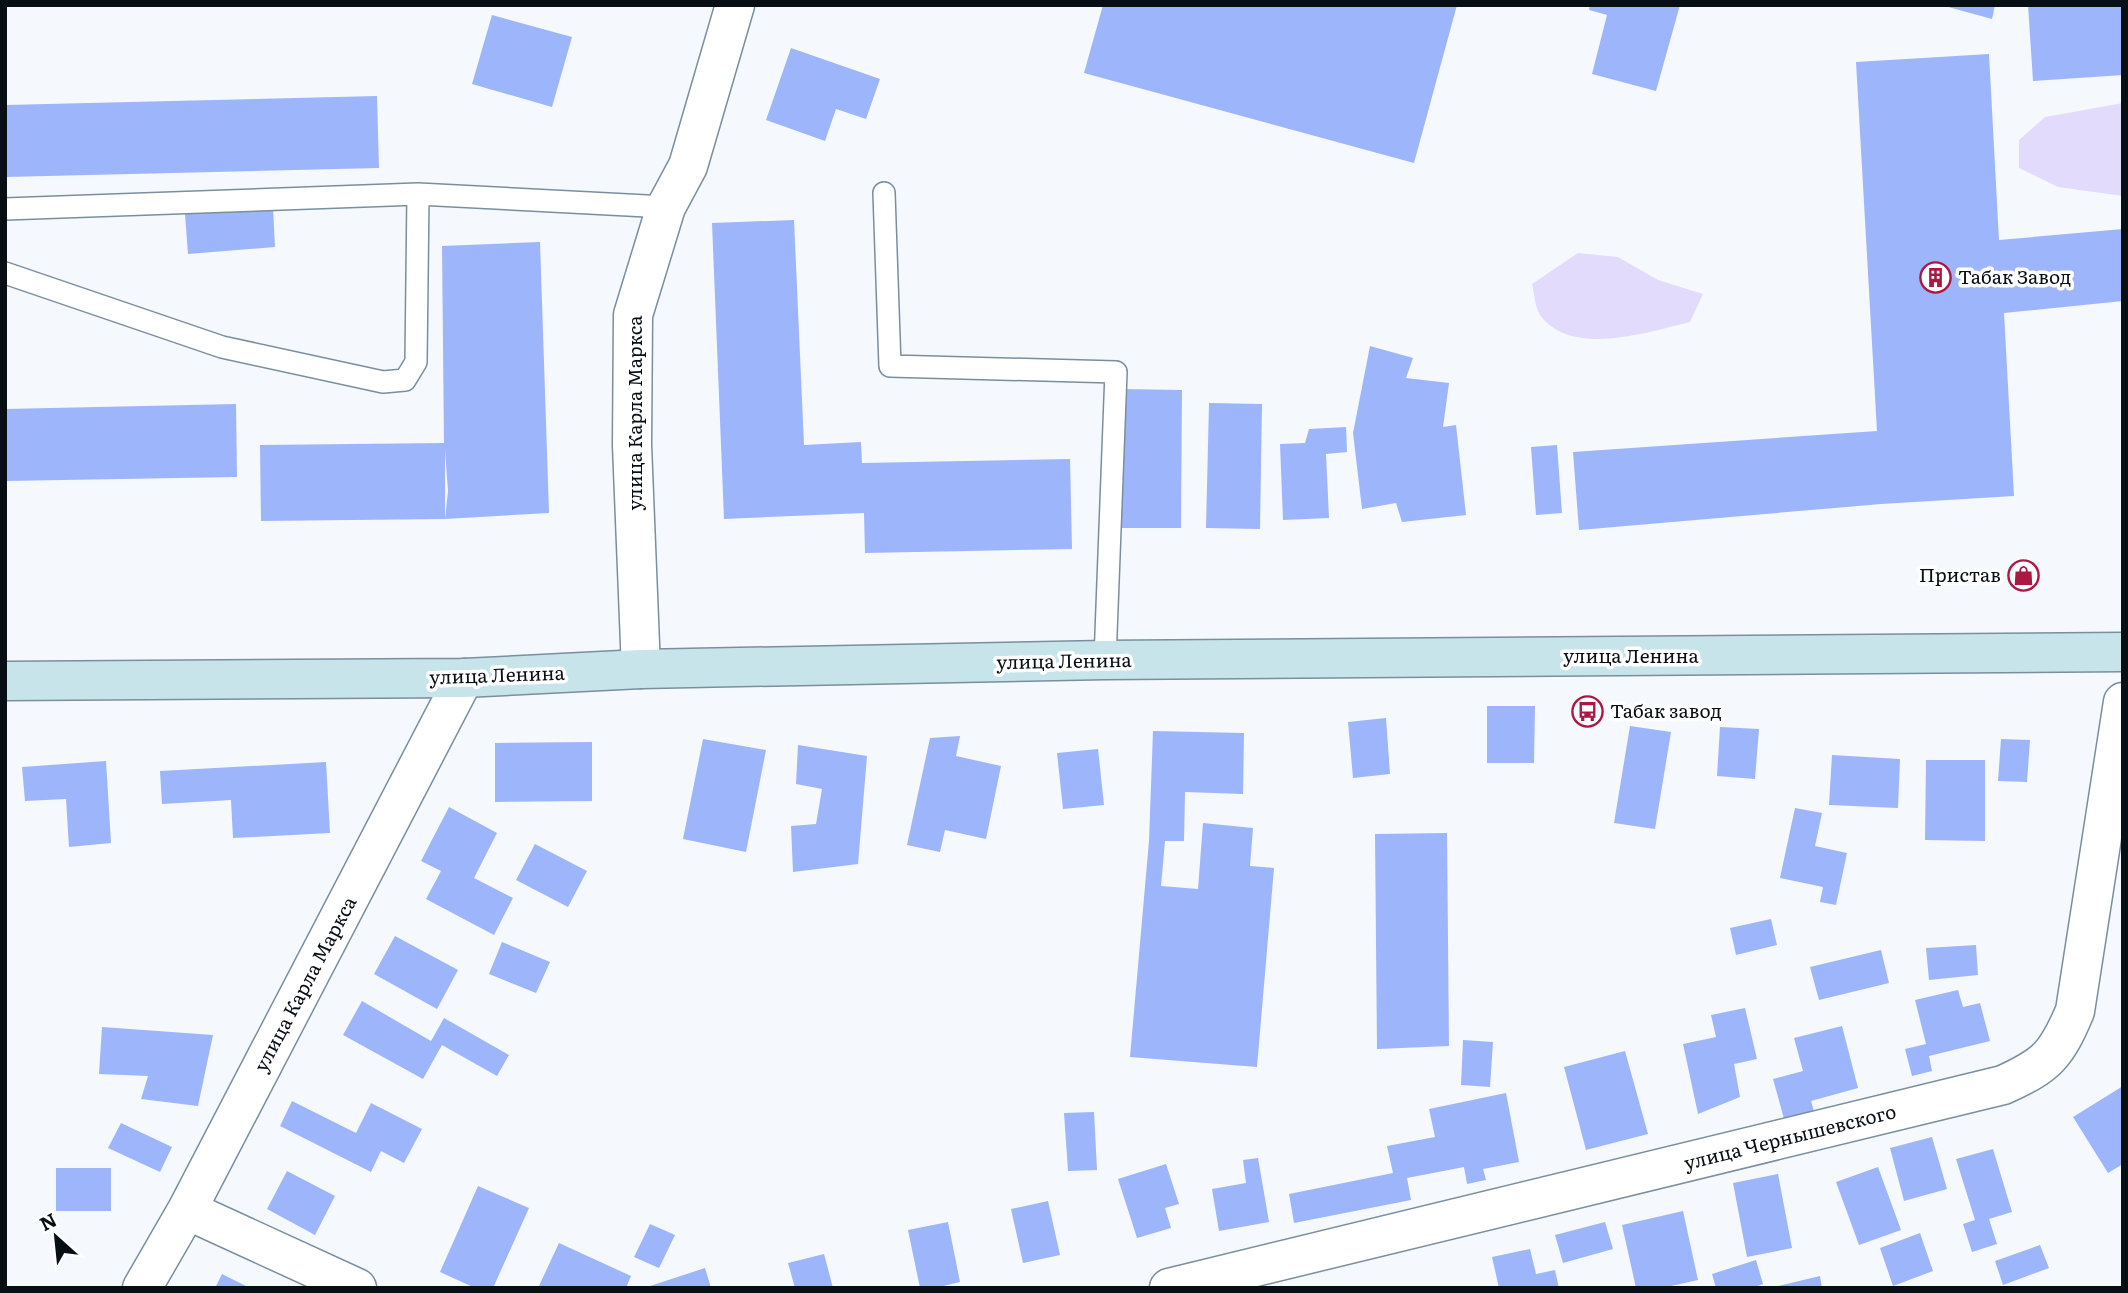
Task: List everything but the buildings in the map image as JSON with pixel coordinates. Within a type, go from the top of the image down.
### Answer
[{"type":"street","name":"улица Карла Маркса","points":[[641,669],[632,445],[633,315],[666,206],[688,166],[735,5]]},
{"type":"street","name":"улица Ленина","points":[[5,681],[464,678],[641,669],[1105,660],[2123,652]]},
{"type":"street","name":"улица Карла Маркса","points":[[142,1288],[187,1210],[464,678]]},
{"type":"street","name":"улица Чернышевского","points":[[1169,1288],[2003,1085],[2032,1072],[2050,1058],[2062,1041],[2075,1011],[2123,702]]},
{"type":"street","points":[[187,1210],[357,1288]]},
{"type":"lane","points":[[884,192],[890,366],[1116,372],[1105,660]]},
{"type":"lane","points":[[5,209],[418,194],[666,206]]},
{"type":"lane","points":[[5,273],[222,347],[383,382],[405,380],[416,362],[418,194]]},
{"type":"shaded area","points":[[2123,103],[2123,196],[2058,187],[2019,168],[2019,140],[2045,117]]},
{"type":"shaded area","points":[[1578,253],[1618,257],[1658,280],[1703,294],[1690,322],[1632,336],[1590,339],[1571,336],[1554,328],[1540,315],[1532,284]]},
{"type":"place","name":"Табак Завод","points":[[1935,277]]},
{"type":"place","name":"Пристав","points":[[2024,575]]},
{"type":"place","name":"Табак завод","points":[[1587,711]]}]
